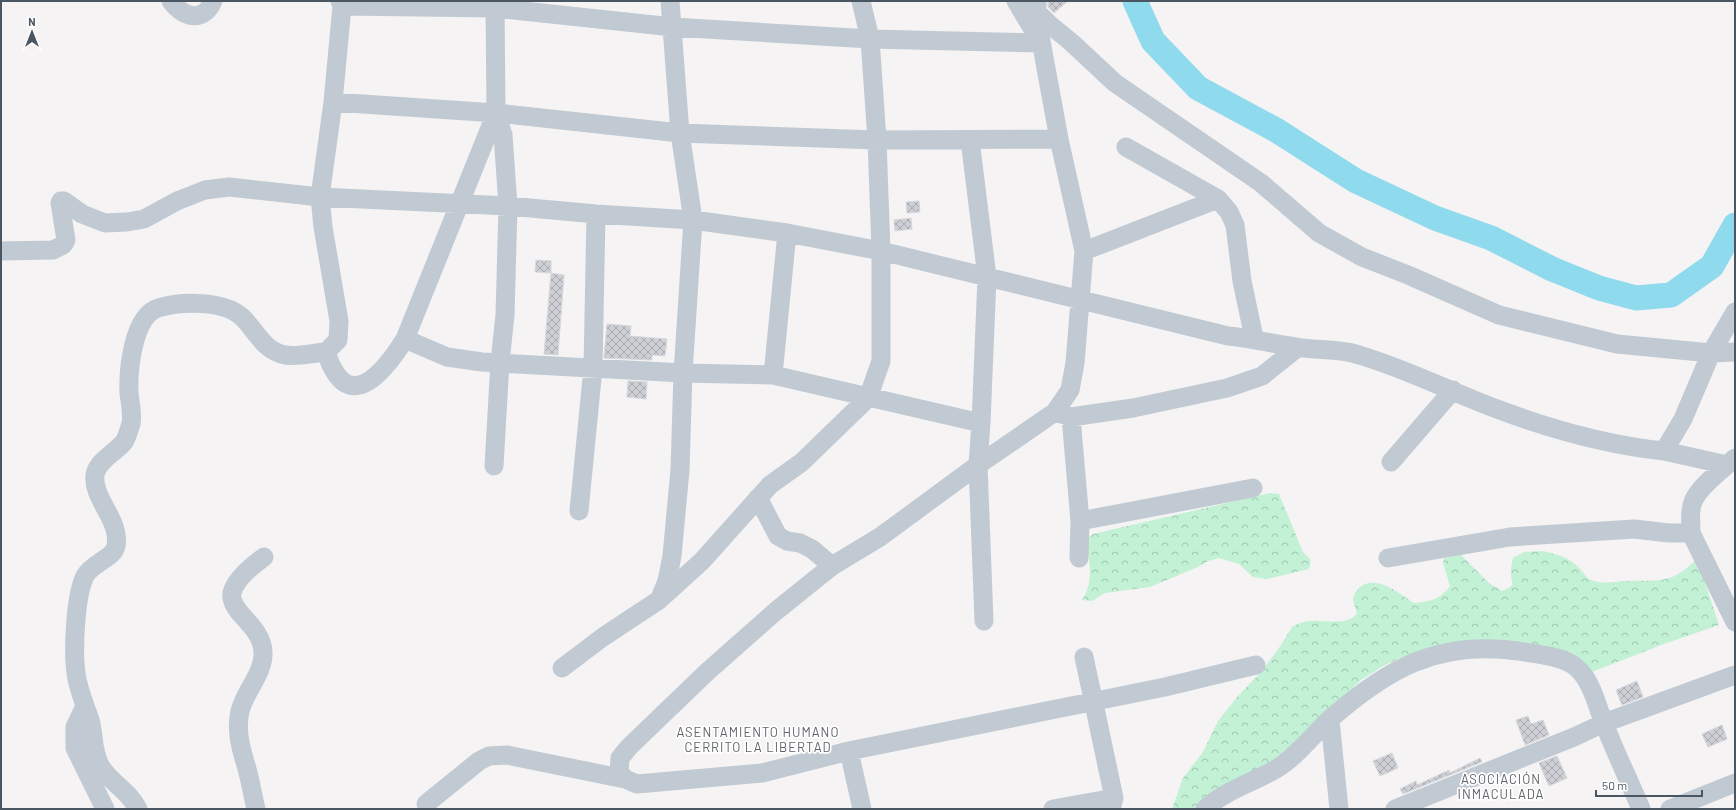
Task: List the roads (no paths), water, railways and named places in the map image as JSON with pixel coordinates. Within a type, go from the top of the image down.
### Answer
[{"type":"street","points":[[171,1],[182,13],[190,15],[202,14],[210,8],[213,1]]},
{"type":"street","points":[[659,600],[667,581],[672,556],[680,470],[683,373],[693,220],[680,133],[670,1]]},
{"type":"street","points":[[562,668],[603,637],[659,600],[702,561],[770,485],[802,462],[868,398],[881,361],[881,251],[877,140],[870,38],[860,1]]},
{"type":"street","points":[[1016,1],[1041,43]]},
{"type":"street","points":[[138,809],[125,790],[109,777],[101,767],[96,757],[91,722],[76,674],[75,654],[79,596],[86,575],[98,562],[111,556],[116,547],[115,531],[108,510],[96,487],[96,473],[102,463],[125,441],[131,424],[129,393],[132,352],[142,321],[150,312],[172,305],[215,305],[226,307],[243,318],[269,348],[285,355],[326,352],[338,340],[339,321],[323,227],[320,197],[333,102],[341,3],[495,5],[673,27],[870,38],[1041,43]]},
{"type":"street","points":[[494,466],[504,315],[508,206],[503,135],[496,112],[495,5]]},
{"type":"street","points":[[1037,6],[1041,43],[1059,139],[1084,251],[1075,363],[1063,415],[1080,521],[1079,558]]},
{"type":"street","points":[[1037,6],[1049,24],[1071,42],[1115,83],[1261,183],[1319,233],[1362,258],[1408,274],[1499,315],[1617,344],[1711,353],[1735,352]]},
{"type":"street","points":[[333,102],[496,112],[680,133],[877,140],[1059,139]]},
{"type":"street","points":[[326,352],[331,369],[339,378],[354,386],[369,382],[383,371],[405,339],[496,112]]},
{"type":"street","points":[[970,140],[987,277],[978,465],[984,621]]},
{"type":"street","points":[[1126,147],[1218,199],[1229,212],[1235,225],[1242,281],[1254,338]]},
{"type":"street","points":[[1,251],[53,250],[63,245],[66,240],[60,203],[61,201],[64,201],[82,214],[105,223],[127,222],[144,219],[177,201],[205,190],[229,187],[320,197],[508,206],[596,214],[693,220],[787,233],[881,251],[1228,336],[1254,338],[1297,348],[1357,354],[1453,390],[1497,409],[1562,430],[1614,443],[1731,462]]},
{"type":"street","points":[[1084,251],[1218,199]]},
{"type":"street","points":[[579,511],[593,368],[596,214]]},
{"type":"street","points":[[773,375],[787,233]]},
{"type":"street","points":[[1664,451],[1683,420],[1711,353],[1735,312]]},
{"type":"street","points":[[405,339],[447,357],[500,362],[683,373],[773,375],[868,398],[981,422]]},
{"type":"street","points":[[625,779],[619,772],[620,758],[707,672],[776,611],[832,566],[880,537],[978,465],[1063,415],[1133,408],[1227,388],[1262,376],[1297,348]]},
{"type":"street","points":[[1392,462],[1453,390]]},
{"type":"street","points":[[1731,462],[1705,485],[1693,501],[1690,521],[1691,533],[1729,591],[1735,622]]},
{"type":"street","points":[[1080,521],[1253,488]]},
{"type":"street","points":[[758,498],[778,536],[787,541],[800,543],[812,549],[832,566]]},
{"type":"street","points":[[1388,558],[1510,537],[1634,528],[1669,533],[1691,533]]},
{"type":"street","points":[[256,809],[241,750],[238,725],[244,700],[261,667],[263,652],[260,638],[256,630],[234,605],[232,595],[238,582],[264,556]]},
{"type":"street","points":[[1205,809],[1225,794],[1277,769],[1330,720],[1370,686],[1404,666],[1441,653],[1472,649],[1507,650],[1543,655],[1564,661],[1577,667],[1589,682],[1604,723],[1641,809]]},
{"type":"street","points":[[1053,809],[1112,804],[1084,657]]},
{"type":"street","points":[[426,804],[479,760],[489,756],[507,755],[625,779],[637,784],[762,773],[849,751],[1092,702],[1256,665]]},
{"type":"street","points":[[1395,809],[1574,737],[1604,723],[1735,675]]},
{"type":"street","points":[[85,706],[75,727],[75,748],[105,809]]},
{"type":"street","points":[[1330,720],[1339,809]]},
{"type":"street","points":[[849,751],[862,809]]},
{"type":"street","points":[[1670,809],[1735,783]]},
{"type":"waterway","points":[[1135,1],[1153,41],[1198,88],[1276,130],[1356,181],[1435,218],[1491,238],[1552,269],[1599,288],[1636,298],[1671,295],[1712,266],[1735,225]]},
{"type":"district","name":"ASENTAMIENTO HUMANO CERRITO LA LIBERTAD","points":[[758,740]]},
{"type":"district","name":"ASOCIACIÓN INMACULADA","points":[[1501,786]]}]
